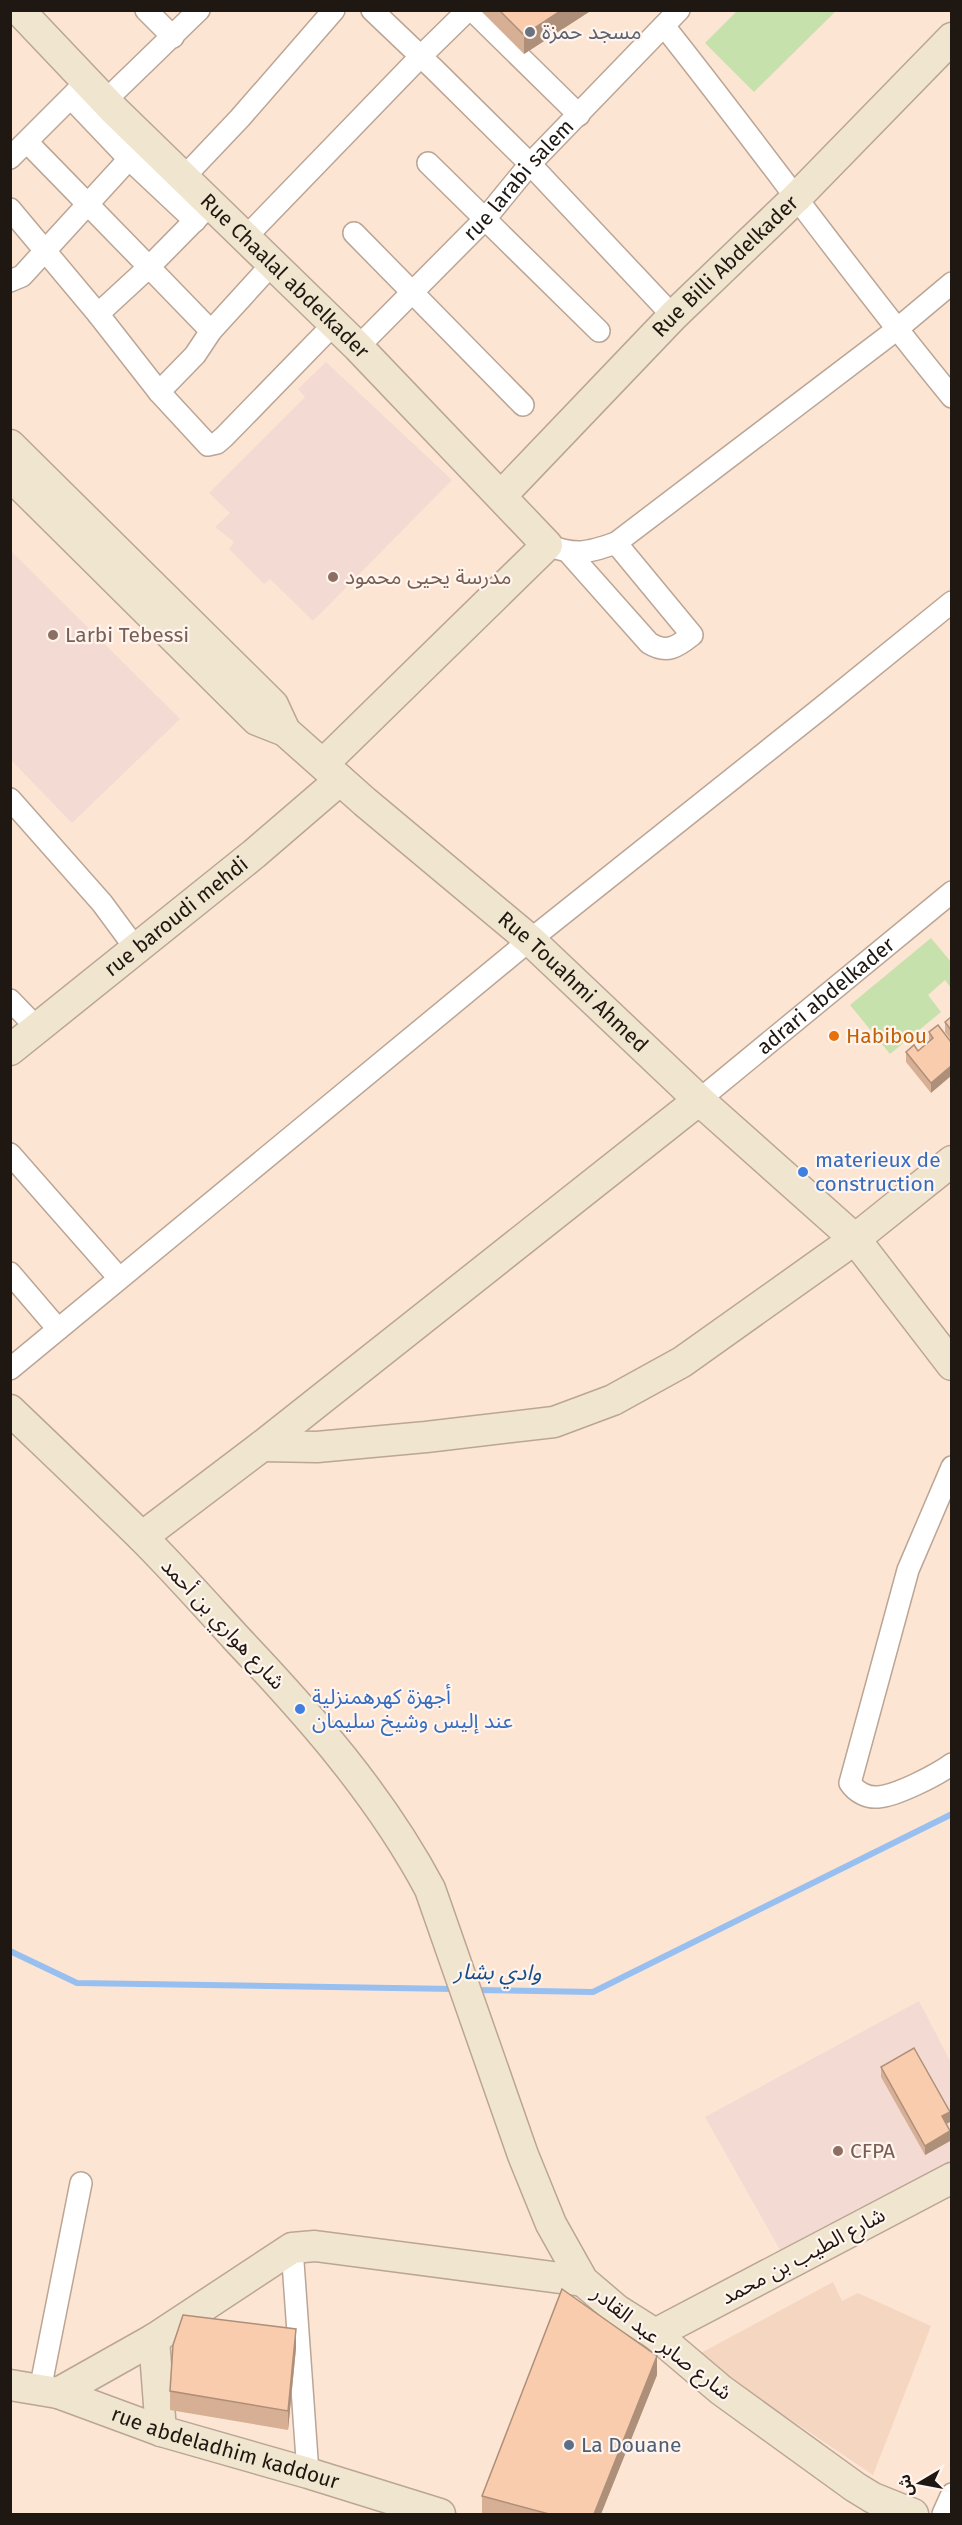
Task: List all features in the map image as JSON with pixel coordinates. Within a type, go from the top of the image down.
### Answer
[{"type":"street","name":"Rue Chaalal abdelkader","points":[[19,10],[88,93],[184,177],[203,212],[246,237],[358,347],[501,496],[558,549]]},
{"type":"street","points":[[146,10],[173,37]]},
{"type":"street","points":[[10,158],[88,93],[173,37],[199,10]]},
{"type":"street","points":[[184,177],[240,118],[334,10]]},
{"type":"street","points":[[372,10],[530,164],[672,316]]},
{"type":"street","points":[[246,237],[420,57],[470,10],[579,115]]},
{"type":"street","points":[[671,18],[797,197],[896,330],[951,397]]},
{"type":"street","name":"rue larabi salem","points":[[358,347],[485,219],[530,164],[671,18]]},
{"type":"street","name":"Rue Billi Abdelkader","points":[[501,496],[672,316],[797,197],[951,38]]},
{"type":"street","points":[[88,93],[129,159],[203,212],[149,267],[98,314]]},
{"type":"street","points":[[27,142],[211,331]]},
{"type":"street","points":[[10,280],[22,276],[129,159]]},
{"type":"street","points":[[428,163],[599,330]]},
{"type":"street","points":[[10,209],[98,314],[159,392],[205,443],[212,445],[224,436],[280,371],[334,324]]},
{"type":"street","points":[[354,234],[524,405]]},
{"type":"street","points":[[159,392],[195,355],[211,331],[272,264]]},
{"type":"street","points":[[558,549],[601,549],[616,543],[896,330],[951,284]]},
{"type":"street","points":[[10,445],[273,705],[285,731]]},
{"type":"street","points":[[10,475],[257,720],[285,731]]},
{"type":"street","points":[[558,549],[649,642],[663,650],[678,646],[692,635],[616,543]]},
{"type":"street","name":"rue baroudi mehdi","points":[[10,1050],[254,854],[331,772],[558,549]]},
{"type":"street","points":[[10,1369],[530,940],[811,717],[951,602]]},
{"type":"street","name":"Rue Touahmi Ahmed","points":[[285,731],[530,940],[699,1100],[855,1239],[951,1365]]},
{"type":"street","points":[[10,799],[102,903],[136,949]]},
{"type":"street","name":"adrari abdelkader","points":[[699,1100],[951,892]]},
{"type":"street","points":[[10,1000],[38,1029]]},
{"type":"street","points":[[142,1538],[262,1446],[699,1100]]},
{"type":"street","points":[[10,1154],[119,1278]]},
{"type":"street","points":[[262,1446],[317,1447],[554,1422],[613,1400],[682,1362],[855,1239],[951,1161]]},
{"type":"street","points":[[10,1273],[58,1329]]},
{"type":"street","name":"شارع هواري بن أحمد","points":[[10,1410],[142,1538],[325,1736],[370,1792],[409,1850],[430,1889]]},
{"type":"street","points":[[951,1467],[908,1570],[850,1783],[854,1789],[865,1795],[879,1797],[929,1778],[951,1764]]},
{"type":"street","name":"شارع صابر عبد القادر","points":[[430,1889],[523,2155],[551,2224],[583,2281],[617,2310],[655,2334],[721,2390],[855,2487],[873,2498],[913,2514]]},
{"type":"street","name":"شارع الطيب بن محمد","points":[[655,2334],[951,2178]]},
{"type":"street","points":[[49,2391],[81,2182]]},
{"type":"street","points":[[49,2391],[154,2339],[292,2248],[315,2246],[583,2281]]},
{"type":"street","points":[[292,2248],[308,2473]]},
{"type":"street","points":[[154,2339],[161,2432]]},
{"type":"street","name":"rue abdeladhim kaddour","points":[[10,2385],[49,2391],[161,2432],[308,2473],[440,2514]]},
{"type":"street","points":[[943,2514],[951,2494]]},
{"type":"shaded area","points":[[326,362],[452,480],[313,621],[270,579],[264,584],[229,549],[234,542],[215,527],[230,513],[209,493],[305,397],[298,389]]},
{"type":"shaded area","name":"Larbi Tebessi","points":[[11,551],[180,719],[72,823],[11,760]]},
{"type":"shaded area","name":"CFPA","points":[[919,2001],[951,2063],[951,2186],[792,2271],[705,2117]]},
{"type":"shaded area","points":[[833,2282],[842,2301],[858,2293],[931,2326],[873,2475],[699,2358],[699,2354]]},
{"type":"green space","points":[[737,11],[836,11],[754,92],[705,43]]},
{"type":"green space","points":[[931,938],[951,962],[951,988],[945,980],[928,995],[941,1012],[890,1054],[850,1005]]},
{"type":"building","points":[[499,10],[562,10],[524,35]]},
{"type":"building","points":[[951,1017],[951,1030],[945,1022]]},
{"type":"building","points":[[938,1025],[951,1042],[951,1066],[931,1083],[906,1052],[914,1045],[918,1051],[933,1038],[929,1032]]},
{"type":"building","points":[[914,2048],[950,2112],[942,2116],[950,2131],[925,2146],[881,2067]]},
{"type":"building","name":"La Douane","points":[[562,2289],[657,2356],[594,2514],[549,2514],[482,2496]]},
{"type":"building","points":[[183,2315],[296,2329],[288,2411],[170,2391],[173,2345]]},
{"type":"waterway","name":"وادي بشار","points":[[475,1990],[593,1992],[952,1814]]},
{"type":"waterway","name":"وادي بشار","points":[[10,1951],[77,1983],[455,1989]]},
{"type":"place","name":"مسجد حمزة","points":[[530,32]]},
{"type":"place","name":"مدرسة يحيى محمود","points":[[333,577]]},
{"type":"place","name":"Larbi Tebessi","points":[[53,635]]},
{"type":"place","name":"Habibou","points":[[834,1036]]},
{"type":"place","name":"materieux de construction","points":[[803,1172]]},
{"type":"place","name":"أجهزة كهرهمنزلية عند إليس وشيخ سليمان","points":[[300,1709]]},
{"type":"place","name":"CFPA","points":[[838,2151]]},
{"type":"place","name":"La Douane","points":[[569,2445]]}]
